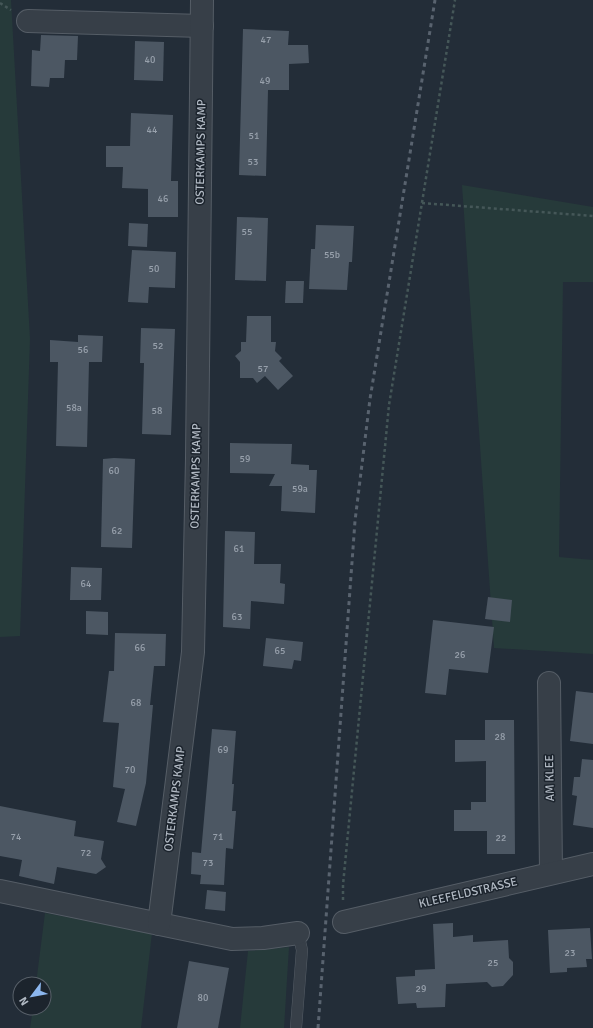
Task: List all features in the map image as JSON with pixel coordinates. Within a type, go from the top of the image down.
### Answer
[{"type":"street","name":"OSTERKAMPS KAMP","points":[[159,924],[193,652],[202,0]]},
{"type":"street","points":[[28,21],[202,26]]},
{"type":"street","name":"AM KLEE","points":[[549,683],[551,874]]},
{"type":"street","name":"KLEEFELDSTRASSE","points":[[344,922],[593,864]]},
{"type":"street","points":[[0,891],[232,939],[263,938],[298,934]]},
{"type":"lane","points":[[296,1028],[302,950],[298,934]]},
{"type":"path","points":[[344,922],[343,885],[388,420],[455,0]]},
{"type":"path","points":[[422,203],[593,216]]},
{"type":"green space","points":[[0,0],[11,0],[30,339],[20,636],[0,637]]},
{"type":"green space","points":[[462,185],[593,207],[593,282],[563,282],[559,557],[593,560],[593,654],[494,648]]},
{"type":"green space","points":[[45,913],[152,933],[141,1028],[30,1028],[32,1016],[52,1016],[52,976],[37,976]]},
{"type":"green space","points":[[289,947],[284,1028],[240,1028],[248,951]]},
{"type":"building","points":[[243,29],[289,31],[288,45],[308,45],[309,63],[289,64],[289,90],[268,90],[266,176],[239,175]]},
{"type":"building","points":[[41,35],[78,36],[77,60],[65,60],[64,78],[50,78],[49,87],[31,86],[32,50],[40,51]]},
{"type":"building","points":[[135,41],[164,42],[163,81],[134,80]]},
{"type":"building","points":[[131,113],[173,115],[171,181],[178,181],[178,217],[148,217],[148,189],[122,188],[123,167],[106,167],[106,146],[130,146]]},
{"type":"building","points":[[237,217],[268,218],[266,281],[235,280]]},
{"type":"building","points":[[129,223],[148,224],[147,247],[128,246]]},
{"type":"building","points":[[316,225],[354,226],[352,262],[349,262],[347,290],[309,289],[311,249],[315,249]]},
{"type":"building","points":[[132,250],[176,252],[175,288],[149,287],[148,303],[128,302]]},
{"type":"building","points":[[286,281],[304,281],[303,303],[285,303]]},
{"type":"building","points":[[247,316],[271,316],[271,342],[276,342],[275,351],[282,358],[279,361],[293,376],[278,390],[265,376],[257,383],[253,378],[240,378],[240,362],[235,356],[241,351],[241,342],[246,342]]},
{"type":"building","points":[[141,328],[175,329],[171,435],[142,434],[144,363],[140,363]]},
{"type":"building","points":[[78,335],[103,336],[102,362],[89,362],[87,447],[56,446],[58,362],[50,362],[50,340],[78,342]]},
{"type":"building","points":[[230,443],[292,444],[291,464],[309,465],[309,470],[317,470],[315,513],[281,511],[282,486],[269,486],[275,474],[230,473]]},
{"type":"building","points":[[103,459],[135,459],[132,548],[101,547]]},
{"type":"building","points":[[225,531],[255,532],[254,564],[281,564],[280,583],[285,584],[284,604],[251,601],[250,629],[223,627]]},
{"type":"building","points":[[71,567],[102,568],[101,600],[70,600]]},
{"type":"building","points":[[488,597],[512,600],[510,622],[485,619]]},
{"type":"building","points":[[86,611],[108,612],[108,635],[86,634]]},
{"type":"building","points":[[433,620],[494,627],[488,673],[449,669],[446,695],[425,693]]},
{"type":"building","points":[[115,633],[166,634],[165,666],[154,666],[150,705],[153,705],[146,783],[136,826],[117,822],[125,789],[113,787],[119,723],[103,722],[109,671],[114,671]]},
{"type":"building","points":[[266,638],[303,642],[301,661],[294,660],[292,669],[263,666]]},
{"type":"building","points":[[576,691],[593,693],[593,744],[570,741]]},
{"type":"building","points":[[485,720],[514,720],[515,854],[487,854],[487,831],[454,831],[454,810],[471,810],[471,802],[486,802],[486,761],[455,762],[455,740],[485,740]]},
{"type":"building","points":[[212,729],[236,731],[232,784],[234,784],[232,811],[236,811],[233,849],[226,848],[224,885],[200,884],[201,875],[191,874],[192,852],[201,853]]},
{"type":"building","points":[[582,759],[593,760],[593,828],[573,825],[577,796],[572,795],[574,777],[580,777]]},
{"type":"building","points":[[0,806],[76,821],[74,836],[104,841],[101,859],[106,867],[96,874],[57,867],[54,884],[19,876],[22,860],[0,856]]},
{"type":"building","points":[[207,890],[226,892],[225,911],[205,909]]},
{"type":"building","points":[[453,923],[453,937],[473,935],[473,942],[508,940],[509,958],[513,962],[513,975],[503,986],[492,987],[487,982],[446,984],[445,1007],[417,1008],[416,1003],[398,1004],[396,977],[415,976],[415,970],[435,969],[433,924]]},
{"type":"building","points":[[590,928],[592,959],[586,959],[587,967],[567,968],[567,972],[550,973],[548,930]]},
{"type":"building","points":[[189,961],[229,968],[218,1028],[177,1028]]},
{"type":"railway","points":[[318,1028],[355,521],[370,399],[435,0]]}]
